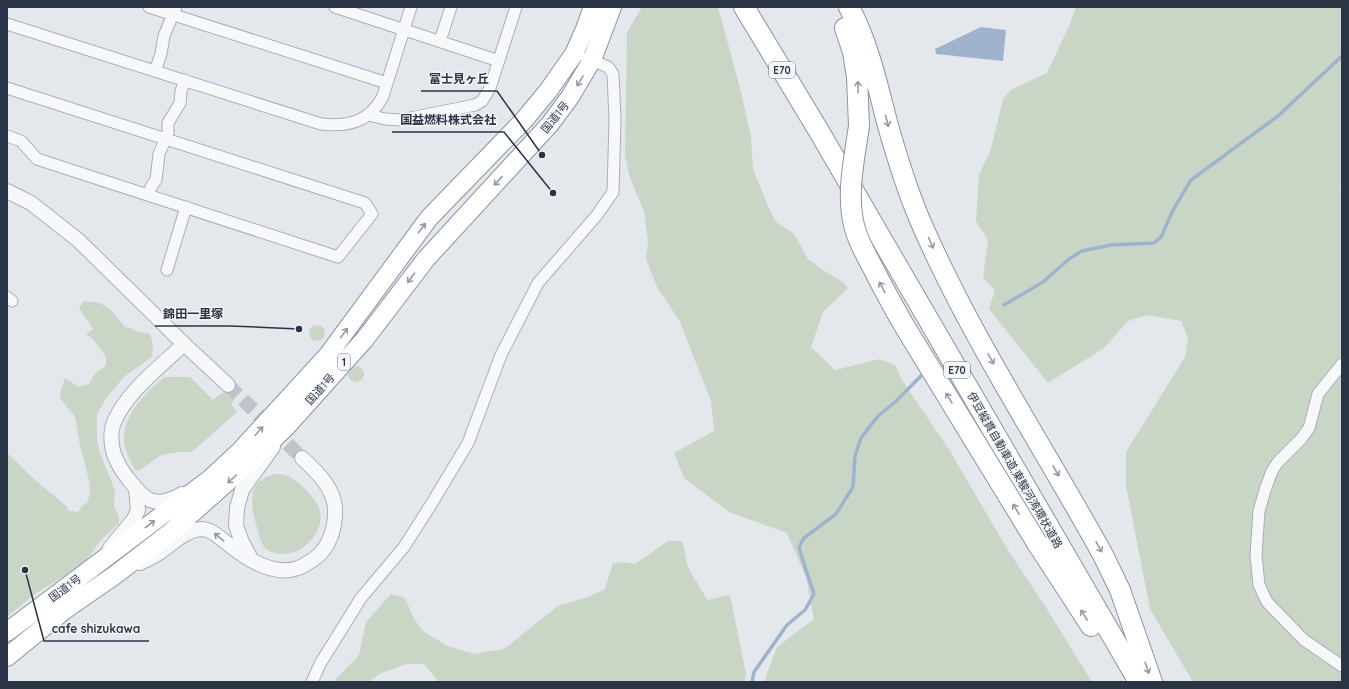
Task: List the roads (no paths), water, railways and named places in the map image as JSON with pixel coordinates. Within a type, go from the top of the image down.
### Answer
[{"type":"highway","name":"国道1号","points":[[7,632],[210,479],[240,452],[328,355],[429,218],[524,120],[548,91],[574,54],[593,7]]},
{"type":"highway","name":"国道1号","points":[[7,657],[66,609],[115,575],[193,514],[253,459],[286,426],[365,339],[426,259],[550,124],[570,97],[592,60],[612,7]]},
{"type":"highway","name":"伊豆縦貫自動車道;東駿河湾環状道路","points":[[744,7],[863,207],[1044,538],[1138,682]]},
{"type":"highway","name":"伊豆縦貫自動車道;東駿河湾環状道路","points":[[758,7],[820,133]]},
{"type":"highway","points":[[836,7],[843,22],[853,52],[857,77],[859,126],[852,178],[851,200],[856,233],[905,327],[1044,538],[1103,645],[1129,682]]},
{"type":"highway","points":[[849,7],[870,57],[888,124],[904,175],[931,244],[974,330],[1112,571],[1152,682]]},
{"type":"street","points":[[150,7],[174,11],[387,83]]},
{"type":"street","points":[[335,7],[499,61]]},
{"type":"street","points":[[7,24],[321,124],[335,126],[346,125],[359,120],[369,115],[378,106],[383,96],[411,7]]},
{"type":"street","points":[[440,41],[451,7]]},
{"type":"street","points":[[369,115],[385,119],[400,120],[475,106],[482,101],[486,96],[499,61],[516,7]]},
{"type":"street","points":[[155,71],[161,54],[164,36],[174,11]]},
{"type":"street","points":[[312,682],[320,664],[360,598],[404,547],[468,443],[501,355],[538,283],[597,215],[613,192],[615,120],[613,74],[608,67],[574,54]]},
{"type":"street","points":[[148,195],[156,180],[159,154],[168,133],[168,124],[180,103],[185,80]]},
{"type":"street","points":[[7,88],[365,203],[372,214],[338,257],[37,159],[21,141],[7,136]]},
{"type":"street","points":[[7,191],[31,202],[78,240],[228,385]]},
{"type":"street","points":[[167,270],[186,207]]},
{"type":"street","points":[[184,344],[129,396],[114,421],[112,444],[117,462],[136,489],[150,500],[160,502],[169,501],[210,479]]},
{"type":"street","points":[[1342,364],[1318,394],[1309,428],[1301,439],[1278,462],[1272,472],[1259,511],[1256,555],[1259,585],[1267,602],[1304,640],[1342,666]]},
{"type":"street","points":[[251,559],[241,540],[236,525],[237,508],[242,490],[286,426]]},
{"type":"street","points":[[115,575],[157,554],[188,532],[200,529],[212,531],[228,545],[264,567],[280,570],[299,568],[318,556],[326,546],[336,520],[335,505],[328,487],[315,469],[302,458]]},
{"type":"street","points":[[94,566],[134,519],[138,510],[136,489]]},
{"type":"water","points":[[981,27],[1006,30],[1003,61],[936,54],[935,49]]},
{"type":"waterway","points":[[1004,305],[1043,282],[1069,259],[1082,251],[1111,245],[1154,243],[1161,237],[1173,210],[1191,180],[1278,116],[1342,56]]},
{"type":"waterway","points":[[752,682],[754,672],[787,625],[805,610],[814,594],[799,547],[804,538],[836,514],[853,487],[855,456],[861,438],[878,416],[894,403],[921,376]]},
{"type":"tunnel","points":[[228,385],[302,458]]},
{"type":"place","name":"富士見ヶ丘","points":[[542,155]]},
{"type":"place","name":"国益燃料株式会社","points":[[553,193]]},
{"type":"place","name":"錦田一里塚","points":[[299,329]]},
{"type":"place","name":"cafe shizukawa","points":[[25,570]]}]
